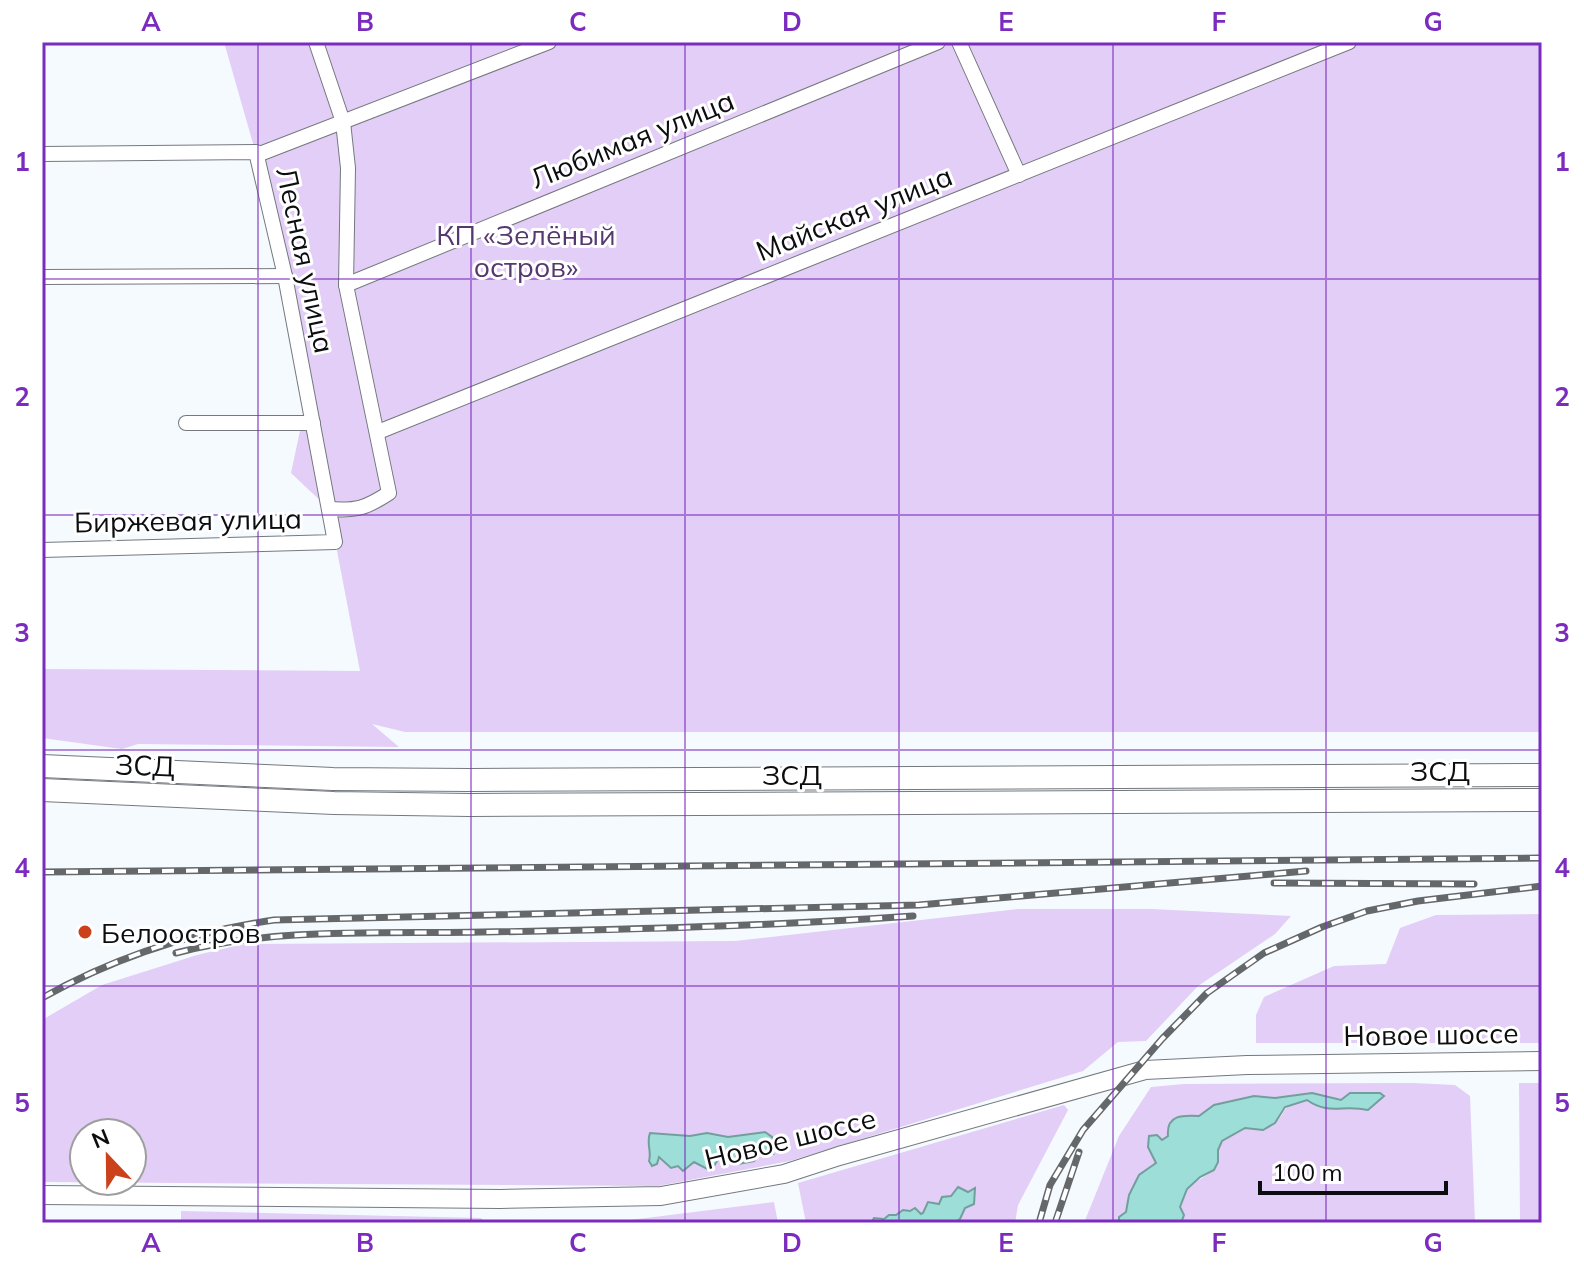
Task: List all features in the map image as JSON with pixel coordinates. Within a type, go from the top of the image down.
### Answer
[{"type":"highway","name":"ЗСД","points":[[42,766],[333,779],[470,780],[1542,775]]},
{"type":"highway","name":"ЗСД","points":[[42,790],[334,803],[470,805],[1542,800]]},
{"type":"main road","name":"Новое шоссе","points":[[42,1195],[500,1199],[661,1196],[784,1174],[941,1126],[1145,1070],[1247,1065],[1542,1061]]},
{"type":"street","points":[[316,42],[343,122],[348,168],[346,285],[389,493],[354,511],[329,509]]},
{"type":"street","points":[[257,155],[549,42]]},
{"type":"street","name":"Любимая улица","points":[[346,285],[938,42]]},
{"type":"street","points":[[959,42],[1019,175]]},
{"type":"street","name":"Майская улица","points":[[378,432],[1349,42]]},
{"type":"street","name":"Лесная улица","points":[[42,154],[256,152],[285,276],[335,542]]},
{"type":"street","points":[[42,277],[285,276]]},
{"type":"street","points":[[186,423],[313,423]]},
{"type":"street","name":"Биржевая улица","points":[[42,550],[335,542]]},
{"type":"green space","name":"КП «Зелёный остров»","points":[[224,42],[1542,42],[1542,732],[405,732],[372,724],[399,747],[138,744],[122,749],[42,738],[42,669],[360,671],[329,509],[291,473],[308,393],[258,161]]},
{"type":"green space","points":[[1019,909],[1152,909],[1291,916],[1275,934],[1198,986],[1146,1041],[1118,1042],[1083,1071],[790,1161],[658,1186],[148,1183],[148,1117],[68,1117],[68,1182],[42,1182],[42,1020],[102,985],[197,955],[244,944],[735,941]],"holes":[[[765,1132],[768,1151],[754,1161],[733,1165],[724,1157],[705,1161],[667,1157],[649,1161],[650,1133],[690,1136],[707,1133],[728,1137]]]},
{"type":"green space","points":[[1542,914],[1542,1043],[1256,1043],[1256,1015],[1264,997],[1334,966],[1386,964],[1400,928],[1436,915]]},
{"type":"green space","points":[[1519,1083],[1542,1083],[1542,1223],[1520,1223]]},
{"type":"green space","points":[[1184,1084],[1455,1085],[1470,1096],[1475,1223],[1181,1223],[1184,1215],[1180,1207],[1186,1191],[1216,1167],[1220,1144],[1227,1137],[1245,1128],[1260,1129],[1272,1125],[1289,1105],[1297,1102],[1323,1101],[1367,1110],[1384,1096],[1380,1093],[1350,1093],[1341,1100],[1312,1093],[1275,1098],[1254,1096],[1214,1105],[1199,1116],[1177,1117],[1170,1123],[1168,1136],[1162,1141],[1157,1135],[1148,1147],[1156,1163],[1139,1175],[1119,1223],[1084,1223],[1119,1136],[1151,1087]]},
{"type":"green space","points":[[1064,1105],[1068,1110],[1018,1205],[1015,1223],[953,1223],[960,1219],[968,1192],[951,1196],[921,1214],[874,1218],[871,1223],[806,1223],[798,1183]]},
{"type":"green space","points":[[774,1202],[778,1223],[549,1223],[630,1220]]},
{"type":"green space","points":[[181,1211],[481,1218],[486,1223],[181,1223]]},
{"type":"shaded area","points":[[1312,1093],[1341,1100],[1350,1093],[1380,1093],[1384,1096],[1368,1110],[1330,1109],[1307,1100],[1285,1107],[1275,1123],[1263,1130],[1245,1128],[1222,1141],[1214,1170],[1187,1189],[1180,1207],[1184,1215],[1181,1223],[1119,1223],[1139,1175],[1156,1163],[1148,1147],[1149,1136],[1157,1135],[1162,1140],[1168,1136],[1170,1123],[1177,1117],[1199,1116],[1214,1105],[1254,1096],[1275,1098]]},
{"type":"shaded area","points":[[765,1132],[774,1142],[767,1147],[773,1154],[759,1155],[754,1161],[733,1165],[724,1157],[717,1161],[711,1171],[694,1162],[683,1171],[678,1166],[671,1168],[659,1157],[657,1164],[652,1166],[649,1161],[650,1133],[690,1136],[707,1133],[728,1137]]},
{"type":"shaded area","points":[[958,1187],[968,1192],[975,1188],[974,1204],[965,1208],[960,1219],[953,1223],[871,1223],[874,1218],[884,1219],[903,1210],[915,1208],[921,1214],[928,1202],[939,1204],[942,1197],[951,1196]]},
{"type":"railway","points":[[42,872],[1542,858]]},
{"type":"railway","points":[[42,998],[98,970],[155,948],[213,931],[274,920],[919,905],[1306,871]]},
{"type":"railway","points":[[1274,883],[1474,884]]},
{"type":"railway","points":[[1039,1223],[1050,1185],[1083,1130],[1162,1039],[1207,993],[1264,953],[1367,911],[1418,901],[1542,886]]},
{"type":"railway","points":[[176,953],[290,935],[645,929],[913,916]]},
{"type":"railway","points":[[1055,1223],[1079,1152]]},
{"type":"place","name":"Белоостров","points":[[85,932]]}]
